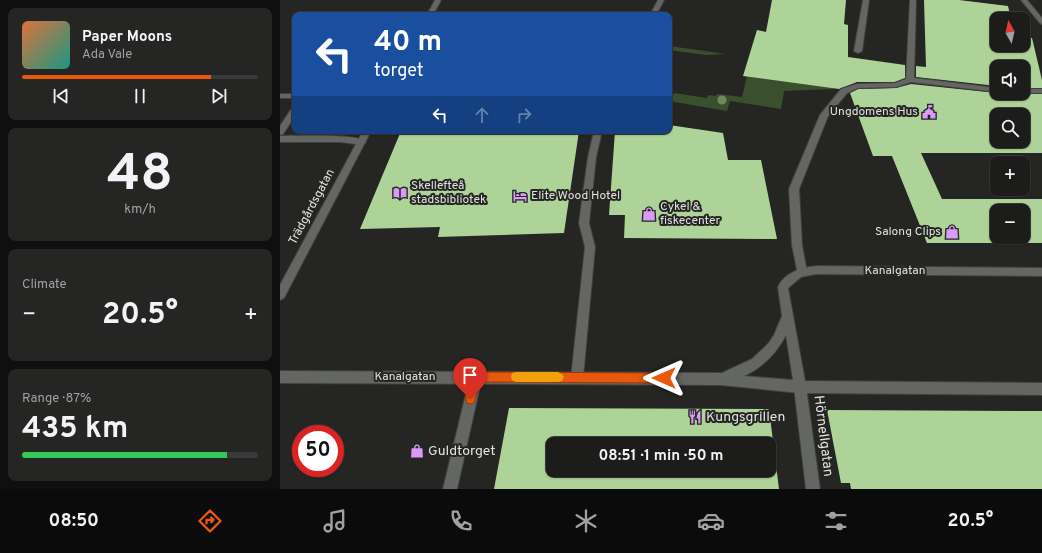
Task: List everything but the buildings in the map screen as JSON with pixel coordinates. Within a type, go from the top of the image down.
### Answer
[{"type":"main road","points":[[432,12],[438,0]]},
{"type":"main road","points":[[655,12],[661,0]]},
{"type":"main road","points":[[858,51],[866,0]]},
{"type":"main road","points":[[910,80],[913,0]]},
{"type":"main road","points":[[1024,0],[1042,22]]},
{"type":"main road","points":[[802,272],[797,246],[794,189],[824,115],[844,91],[857,86],[896,85],[910,80],[990,89]]},
{"type":"main road","points":[[1030,91],[1042,91]]},
{"type":"main road","points":[[280,96],[292,96]]},
{"type":"main road","points":[[280,132],[292,114]]},
{"type":"main road","name":"Trädgårdsgatan","points":[[280,295],[366,134]]},
{"type":"main road","points":[[577,378],[590,247],[584,223],[592,157],[597,134]]},
{"type":"main road","points":[[280,139],[341,139],[362,142]]},
{"type":"main road","name":"Kanalgatan","points":[[800,387],[783,287],[790,277],[802,272],[823,270],[1042,272]]},
{"type":"main road","name":"Kanalgatan","points":[[721,379],[740,373],[762,359],[774,347],[783,330],[787,316]]},
{"type":"main road","name":"Kanalgatan","points":[[280,377],[721,379],[800,387],[1042,389]]},
{"type":"main road","points":[[450,489],[476,377]]},
{"type":"main road","name":"Hörnellgatan","points":[[800,387],[813,489]]},
{"type":"green space","points":[[672,46],[726,54],[706,55],[672,50]]},
{"type":"green space","points":[[835,70],[833,89],[784,91],[781,109],[730,101],[727,111],[672,102],[672,95],[674,93],[707,98],[708,95],[716,96],[717,94],[742,97],[747,76]]},
{"type":"slow traffic","points":[[516,377],[558,377]]},
{"type":"place","name":"Ungdomens Hus","points":[[929,112]]},
{"type":"place","name":"Skellefteå stadsbibliotek","points":[[400,193]]},
{"type":"place","name":"Elite Wood Hotel","points":[[520,196]]},
{"type":"place","name":"Cykel & fiskecenter","points":[[649,214]]},
{"type":"place","name":"Salong Clips","points":[[952,232]]},
{"type":"place","name":"Kungsgrillen","points":[[695,417]]},
{"type":"place","name":"Guldtorget","points":[[417,451]]},
{"type":"route","points":[[470,399],[476,377],[664,378]]}]
